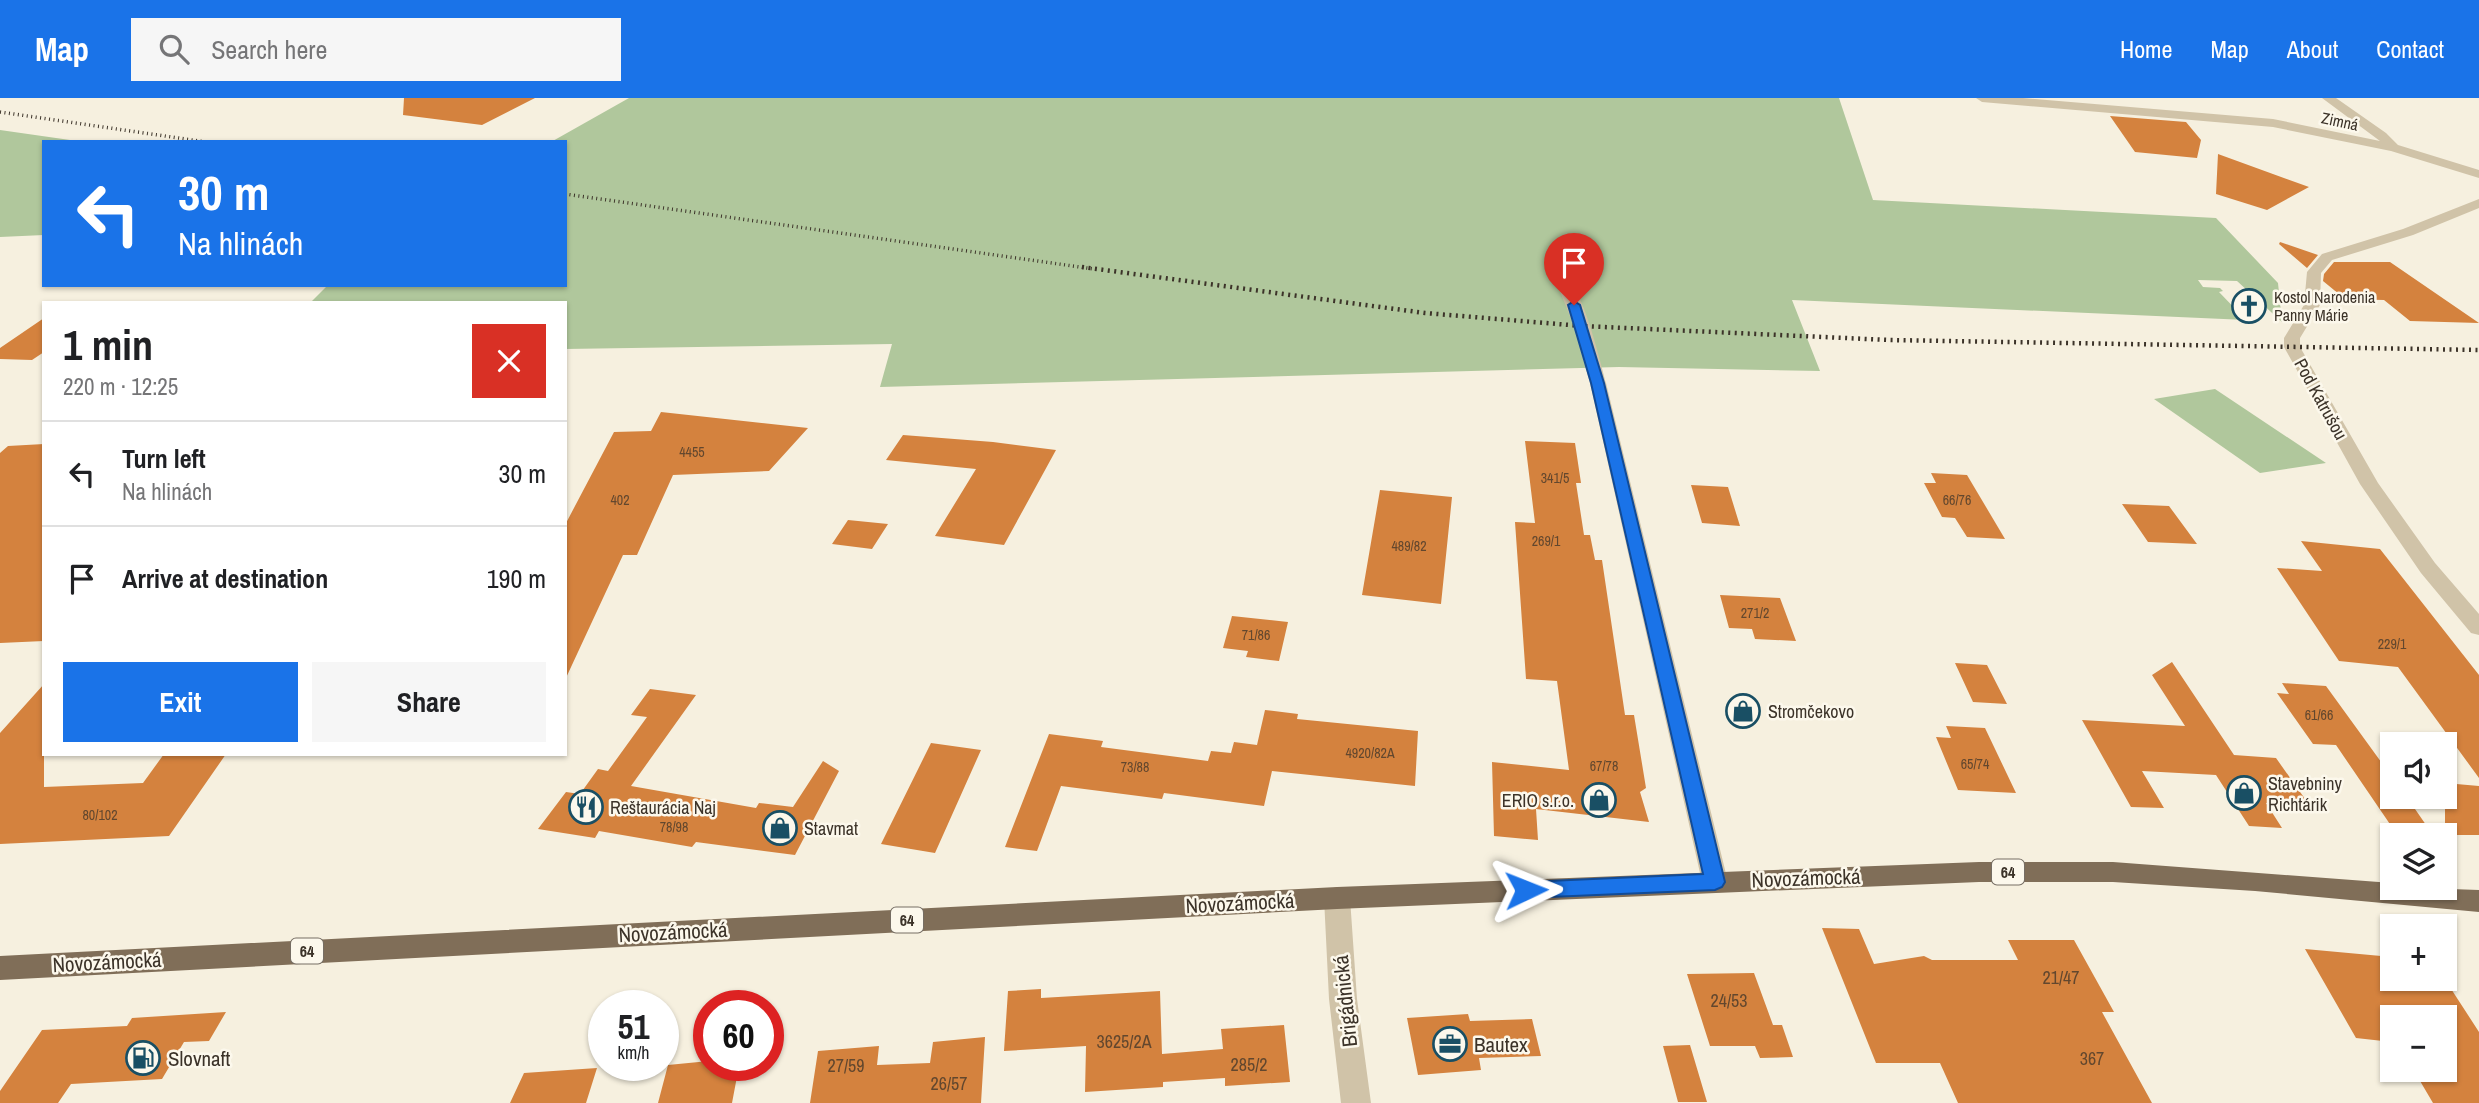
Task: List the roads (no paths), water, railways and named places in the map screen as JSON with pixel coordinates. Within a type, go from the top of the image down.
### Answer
[{"type":"main road","name":"Novozámocká","points":[[0,968],[1337,898],[1979,872],[2113,872],[2255,881],[2479,901]]},
{"type":"street","name":"Zimná","points":[[1982,98],[2273,123],[2394,148],[2479,174]]},
{"type":"street","points":[[2120,98],[2131,111]]},
{"type":"street","points":[[2328,98],[2382,136],[2394,148]]},
{"type":"street","name":"Pod Katrušou","points":[[2479,203],[2408,232],[2327,257],[2314,272],[2312,305],[2292,338],[2292,347],[2369,485],[2428,568],[2479,628]]},
{"type":"street","points":[[1566,284],[1582,326],[1598,383],[1715,882]]},
{"type":"street","name":"Brigádnická","points":[[1337,898],[1343,999],[1356,1103]]},
{"type":"railway","points":[[0,112],[192,140]]},
{"type":"railway","points":[[567,194],[1094,269]]},
{"type":"railway","points":[[1082,267],[1425,313],[1582,326],[1889,340],[2479,350]]},
{"type":"place","name":"Kostol Narodenia Panny Márie","points":[[2249,306]]},
{"type":"place","name":"Stromčekovo","points":[[1743,711]]},
{"type":"place","name":"Stavebniny Richtárik","points":[[2244,793]]},
{"type":"place","name":"ERIO s.r.o.","points":[[1599,800]]},
{"type":"place","name":"Reštaurácia Naj","points":[[586,807]]},
{"type":"place","name":"Stavmat","points":[[780,828]]},
{"type":"place","name":"Bautex","points":[[1450,1044]]},
{"type":"place","name":"Slovnaft","points":[[143,1058]]}]
